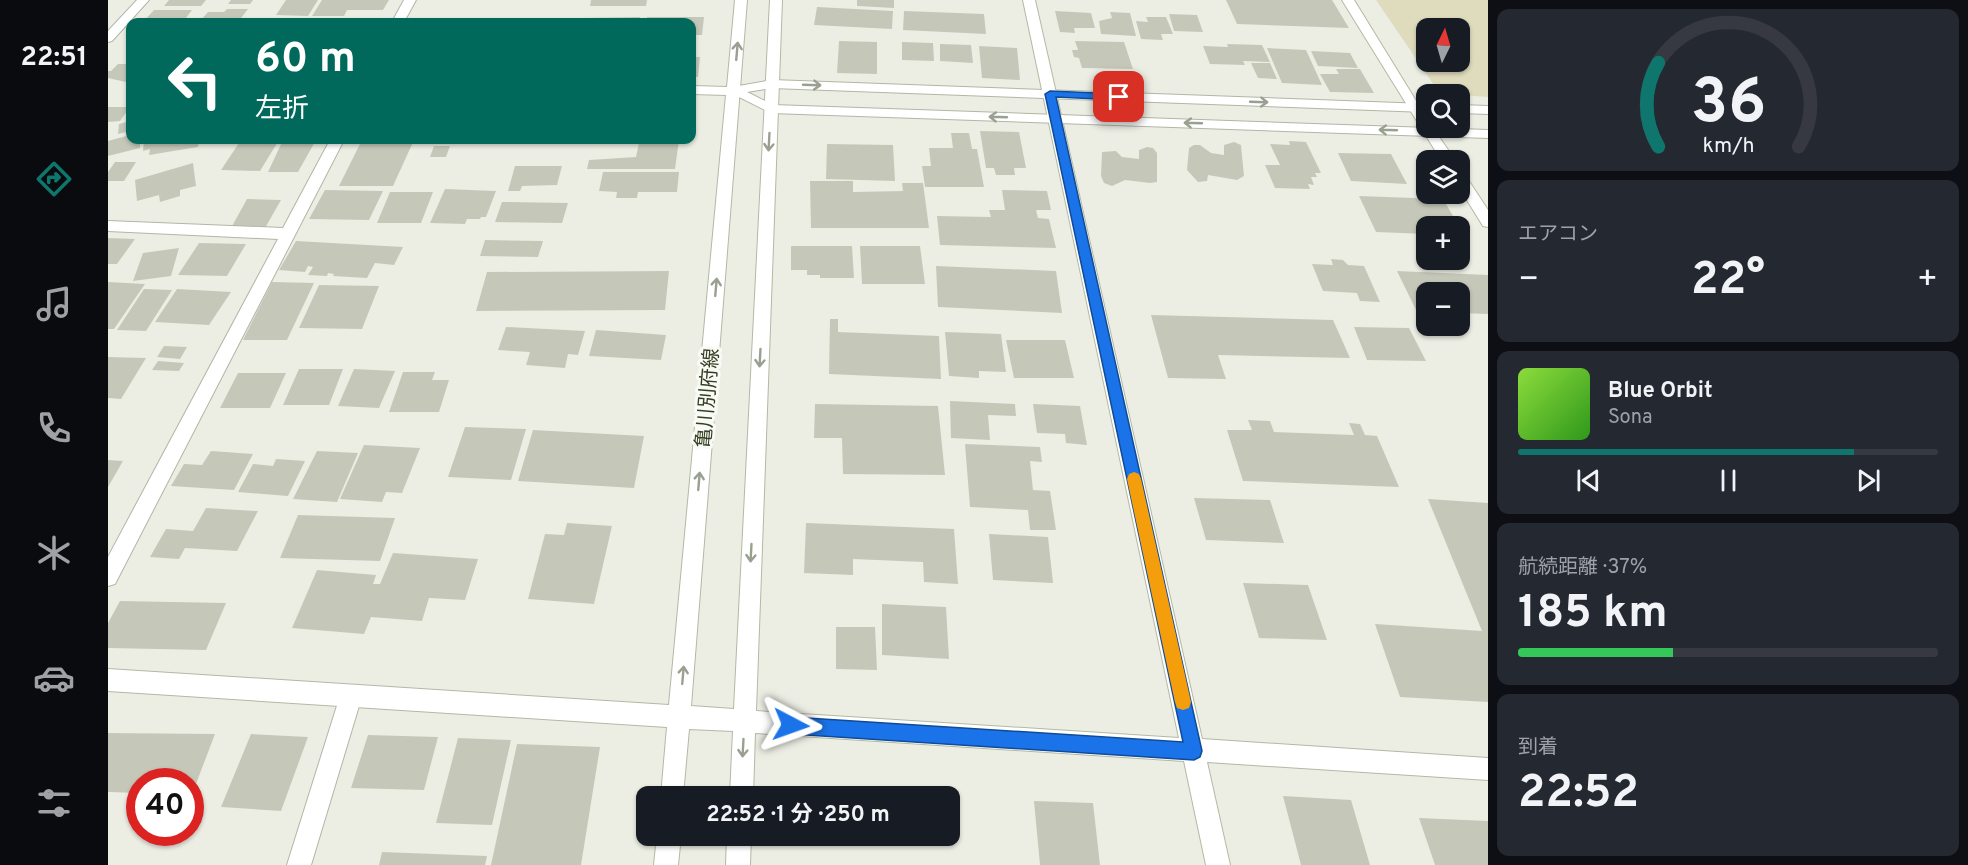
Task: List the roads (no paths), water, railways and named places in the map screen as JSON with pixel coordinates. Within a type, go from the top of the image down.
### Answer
[{"type":"street","points":[[126,18],[143,0]]},
{"type":"street","points":[[400,18],[410,0]]},
{"type":"street","name":"亀川別府線","points":[[673,786],[741,0]]},
{"type":"street","points":[[741,786],[776,0]]},
{"type":"street","points":[[1029,0],[1218,865]]},
{"type":"street","points":[[1348,0],[1416,101]]},
{"type":"street","points":[[108,38],[126,18]]},
{"type":"street","points":[[696,90],[733,92],[772,84],[1416,108]]},
{"type":"street","points":[[733,92],[771,109],[1416,129]]},
{"type":"street","points":[[1470,109],[1488,110]]},
{"type":"street","points":[[1470,132],[1488,134]]},
{"type":"street","points":[[108,577],[335,144]]},
{"type":"street","points":[[1470,194],[1488,222]]},
{"type":"street","points":[[108,226],[288,234]]},
{"type":"street","points":[[108,680],[1488,769]]},
{"type":"street","points":[[299,865],[351,696]]},
{"type":"street","points":[[666,865],[668,846]]},
{"type":"street","points":[[738,865],[739,846]]}]
